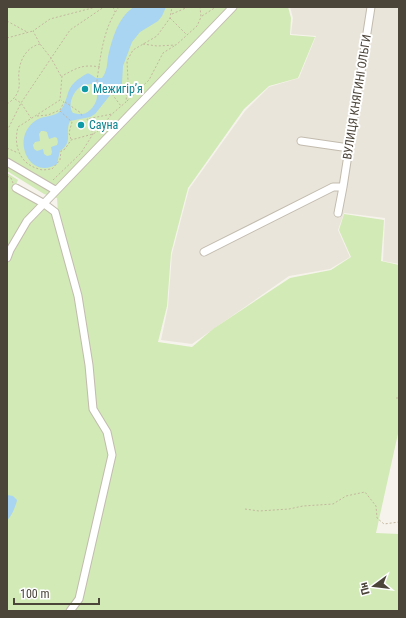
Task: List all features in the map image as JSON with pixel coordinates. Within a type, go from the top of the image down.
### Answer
[{"type":"street","points":[[7,258],[27,221],[55,190],[233,7]]},
{"type":"street","name":"ВУЛИЦЯ КНЯГИНІ ОЛЬГИ","points":[[338,213],[371,7]]},
{"type":"street","points":[[301,141],[349,148]]},
{"type":"street","points":[[7,162],[55,190]]},
{"type":"street","points":[[204,252],[334,187],[343,187]]},
{"type":"street","points":[[16,188],[55,212],[78,296],[89,365],[93,409],[107,432],[112,455],[79,599],[70,611]]},
{"type":"path","points":[[7,38],[33,31],[50,19],[96,7]]},
{"type":"path","points":[[7,131],[21,103],[70,30],[104,7]]},
{"type":"path","points":[[113,7],[115,12]]},
{"type":"path","points":[[95,93],[104,37],[115,12],[119,7]]},
{"type":"path","points":[[126,102],[128,80],[126,71],[127,61],[133,50],[157,36],[170,18],[172,7]]},
{"type":"path","points":[[171,14],[188,7]]},
{"type":"path","points":[[60,100],[18,127],[15,136],[18,153],[24,161],[41,170],[52,169],[58,164],[61,151],[65,149],[71,140],[93,134],[98,131],[112,114],[149,80],[163,53],[188,36],[198,26],[201,17],[200,7]]},
{"type":"path","points":[[201,17],[216,7]]},
{"type":"path","points":[[170,18],[188,36]]},
{"type":"path","points":[[7,21],[28,32]]},
{"type":"path","points":[[33,31],[62,76],[60,100]]},
{"type":"path","points":[[7,104],[15,98],[19,88],[21,60],[33,46],[40,44]]},
{"type":"path","points":[[143,44],[157,46],[176,45]]},
{"type":"path","points":[[62,76],[82,66],[90,65],[100,67]]},
{"type":"path","points":[[112,94],[122,106]]},
{"type":"path","points":[[15,98],[21,103],[31,118]]},
{"type":"path","points":[[60,100],[81,113],[82,117]]},
{"type":"path","points":[[36,116],[48,115],[60,110],[64,102]]},
{"type":"path","points":[[60,110],[72,122],[69,133],[71,140]]},
{"type":"path","points":[[93,134],[87,119],[112,114]]},
{"type":"path","points":[[45,184],[55,179],[73,162],[81,153],[93,134]]},
{"type":"path","points":[[7,148],[18,153]]},
{"type":"path","points":[[7,176],[11,178],[16,188]]},
{"type":"path","points":[[245,509],[259,511],[333,504],[346,496],[366,492],[376,506],[377,518],[384,524],[399,522]]},
{"type":"shaded area","points":[[290,7],[399,7],[399,264],[383,261],[385,218],[344,213],[338,230],[350,257],[330,269],[289,276],[192,344],[161,340],[168,307],[172,254],[189,189],[245,111],[269,87],[299,78],[316,36],[291,34],[293,18]]},
{"type":"green space","points":[[7,7],[288,7],[291,18],[290,35],[315,37],[298,78],[269,86],[244,109],[188,188],[171,253],[167,306],[158,342],[192,347],[213,329],[290,278],[331,270],[351,257],[339,230],[344,214],[384,220],[381,261],[399,265],[399,429],[376,533],[399,534],[399,611],[7,611],[7,173],[18,180],[14,189],[49,212],[58,215],[57,198],[44,194],[7,171]]},
{"type":"water","points":[[134,7],[166,7],[158,21],[140,32],[132,42],[123,66],[121,87],[111,94],[95,114],[90,117],[70,121],[68,126],[68,141],[60,151],[57,164],[47,168],[39,167],[32,163],[26,156],[24,147],[24,138],[28,129],[37,119],[58,113],[65,104],[71,86],[80,78],[88,74],[96,78],[102,78],[104,76],[116,29],[128,11]],"holes":[[[91,84],[97,93],[95,104],[86,113],[73,113],[71,110],[71,102],[74,94],[82,86]],[[41,131],[47,132],[49,139],[55,137],[57,138],[58,142],[57,145],[51,147],[51,155],[47,156],[44,154],[43,149],[37,151],[34,149],[33,145],[35,142],[40,141],[39,134]]]},
{"type":"water","points":[[7,495],[13,496],[17,500],[12,514],[7,520]]},
{"type":"place","name":"Межигір’я","points":[[85,89]]},
{"type":"place","name":"Сауна","points":[[81,125]]}]
